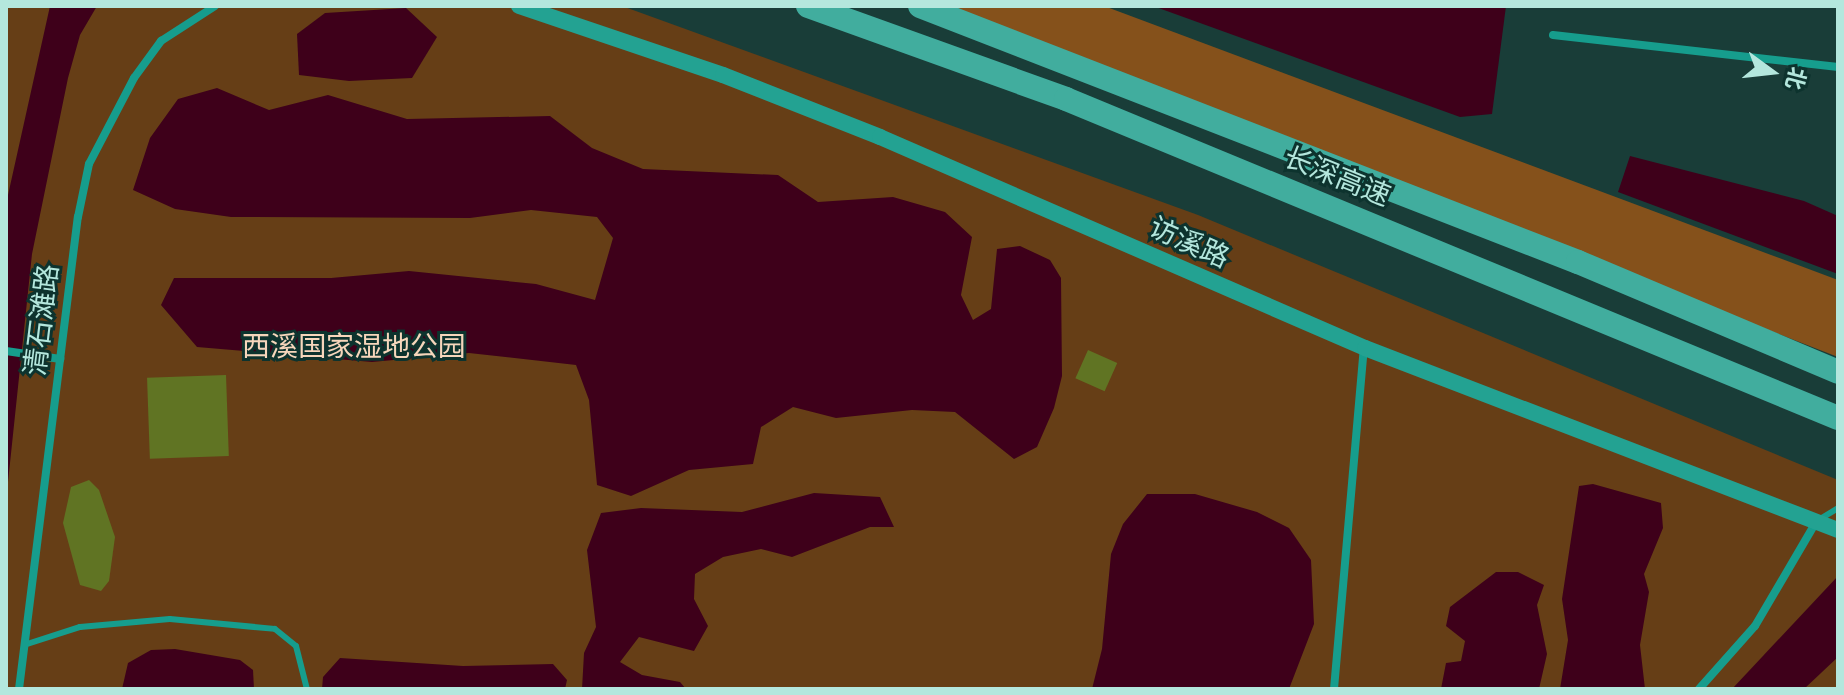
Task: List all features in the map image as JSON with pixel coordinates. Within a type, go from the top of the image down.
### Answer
[{"type":"highway","name":"长深高速","points":[[808,6],[1066,99],[1838,418]]},
{"type":"highway","name":"长深高速","points":[[920,6],[1578,262],[1838,372]]},
{"type":"street","name":"清石滩路","points":[[19,689],[60,359],[89,164],[128,89],[161,41],[215,6]]},
{"type":"street","name":"访溪路","points":[[519,6],[723,75],[880,137],[1365,348],[1838,530]]},
{"type":"street","points":[[1553,35],[1838,67]]},
{"type":"street","points":[[1334,689],[1365,348]]},
{"type":"street","points":[[6,351],[60,359]]},
{"type":"street","points":[[1699,689],[1755,626],[1817,521]]},
{"type":"lane","points":[[1817,521],[1838,508]]},
{"type":"lane","points":[[24,645],[80,627],[170,619],[275,629],[296,646],[307,689]]},
{"type":"green space","name":"西溪国家湿地公园","points":[[6,6],[622,6],[1198,215],[1838,480],[1838,689],[6,689]]},
{"type":"shaded area","points":[[50,6],[97,6],[80,35],[68,78],[32,254],[6,501],[6,204]]},
{"type":"shaded area","points":[[936,6],[1104,6],[1838,280],[1838,357]]},
{"type":"shaded area","points":[[1153,6],[1506,6],[1492,114],[1460,117]]},
{"type":"shaded area","points":[[406,8],[437,37],[412,78],[349,81],[299,75],[297,34],[325,13]]},
{"type":"shaded area","points":[[217,88],[269,110],[328,95],[407,119],[550,116],[592,148],[643,169],[778,175],[818,202],[893,197],[945,212],[972,237],[961,295],[973,320],[991,309],[997,249],[1020,246],[1050,260],[1061,278],[1062,376],[1054,408],[1037,447],[1014,459],[955,412],[912,410],[836,418],[793,407],[761,427],[753,464],[689,470],[631,496],[597,485],[589,400],[576,365],[469,353],[372,362],[197,347],[161,305],[174,278],[331,278],[409,271],[536,284],[595,300],[613,238],[597,217],[531,210],[470,218],[231,217],[175,209],[133,190],[150,138],[178,99]]},
{"type":"shaded area","points":[[1630,156],[1804,201],[1838,216],[1838,274],[1618,192]]},
{"type":"shaded area","points":[[1593,484],[1661,503],[1663,528],[1644,574],[1649,592],[1640,645],[1645,689],[1560,689],[1568,640],[1562,599],[1579,486]]},
{"type":"shaded area","points":[[814,493],[880,497],[894,527],[870,527],[792,557],[761,549],[723,557],[695,574],[694,599],[708,626],[694,651],[639,637],[620,662],[642,675],[680,682],[686,689],[582,689],[584,653],[596,627],[587,550],[601,513],[641,508],[742,512]]},
{"type":"shaded area","points":[[1147,494],[1195,494],[1257,512],[1289,528],[1311,560],[1314,624],[1289,689],[1092,689],[1102,649],[1111,554],[1123,524]]},
{"type":"shaded area","points":[[1496,572],[1518,572],[1544,585],[1537,605],[1547,654],[1539,689],[1441,689],[1446,663],[1461,661],[1465,641],[1446,626],[1450,607]]},
{"type":"shaded area","points":[[1838,576],[1838,657],[1804,689],[1732,689]]},
{"type":"shaded area","points":[[175,649],[240,660],[253,670],[254,689],[122,689],[128,663],[151,650]]},
{"type":"shaded area","points":[[340,658],[463,666],[553,664],[567,680],[565,689],[322,689],[323,677]]},
{"type":"building","points":[[1088,350],[1117,363],[1105,391],[1075,378]]},
{"type":"building","points":[[226,375],[229,456],[150,459],[147,378]]},
{"type":"building","points":[[89,480],[99,490],[115,537],[109,581],[101,591],[80,585],[63,523],[71,487]]}]
